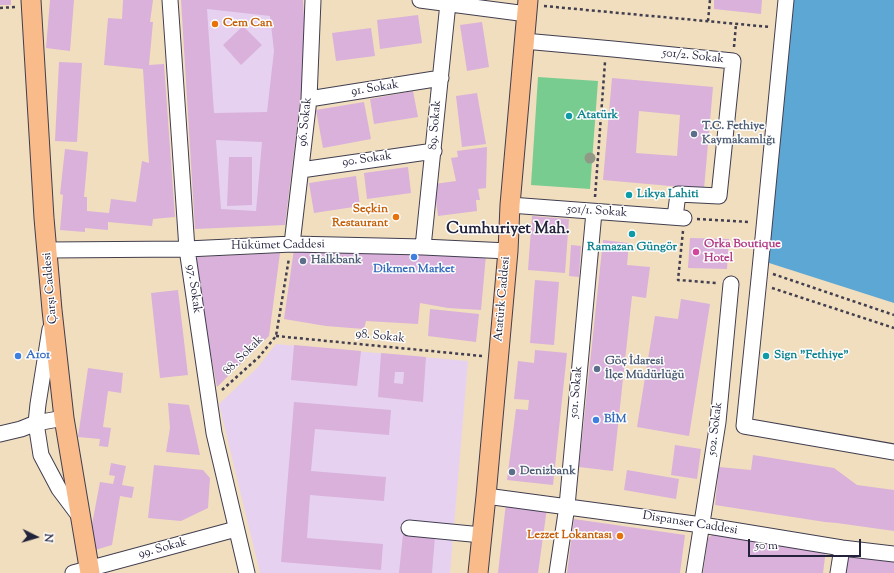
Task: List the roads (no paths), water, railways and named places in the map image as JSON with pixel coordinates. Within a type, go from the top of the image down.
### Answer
[{"type":"main road","name":"Çarşı Caddesi","points":[[23,3],[48,250],[52,310],[64,418],[81,519],[84,572]]},
{"type":"main road","name":"Atatürk Caddesi","points":[[478,573],[508,252],[510,205],[527,6]]},
{"type":"street","name":"97. Sokak","points":[[170,0],[187,249],[208,402],[236,529],[248,573]]},
{"type":"street","name":"96. Sokak","points":[[292,244],[309,99],[313,0]]},
{"type":"street","points":[[421,0],[448,3],[527,6]]},
{"type":"street","points":[[744,426],[786,0]]},
{"type":"street","name":"89. Sokak","points":[[423,247],[448,3]]},
{"type":"street","name":"501/2. Sokak","points":[[524,41],[733,61],[719,196],[678,194],[680,217]]},
{"type":"street","name":"91. Sokak","points":[[309,99],[441,78]]},
{"type":"street","name":"90. Sokak","points":[[301,170],[434,151]]},
{"type":"street","name":"501/1. Sokak","points":[[510,205],[680,217]]},
{"type":"street","name":"501. Sokak","points":[[557,573],[567,506],[594,212]]},
{"type":"street","name":"Hükümet Caddesi","points":[[48,250],[187,249],[292,244],[423,247],[508,252]]},
{"type":"street","name":"502. Sokak","points":[[694,573],[718,422],[731,284]]},
{"type":"street","points":[[52,310],[36,423],[41,455],[59,489],[81,519]]},
{"type":"street","points":[[0,434],[21,429],[36,423],[64,418]]},
{"type":"street","points":[[718,422],[894,452]]},
{"type":"street","name":"Dispanser Caddesi","points":[[486,496],[702,525],[842,548],[894,554]]},
{"type":"street","points":[[409,528],[482,535]]},
{"type":"street","name":"99. Sokak","points":[[84,572],[236,529]]},
{"type":"street","points":[[838,573],[842,548]]},
{"type":"water","points":[[791,0],[894,0],[894,303],[766,262]]},
{"type":"place","name":"Cem Can","points":[[215,24]]},
{"type":"place","name":"Atatürk","points":[[569,116]]},
{"type":"place","name":"T.C. Fethiye Kaymakamlığı","points":[[694,134]]},
{"type":"place","name":"Likya Lahiti","points":[[629,195]]},
{"type":"place","name":"Seçkin Restaurant","points":[[396,217]]},
{"type":"place","name":"Ramazan Güngör","points":[[632,234]]},
{"type":"place","name":"Orka Boutique Hotel","points":[[696,252]]},
{"type":"place","name":"Dikmen Market","points":[[414,257]]},
{"type":"place","name":"Halkbank","points":[[303,261]]},
{"type":"place","name":"A101","points":[[18,356]]},
{"type":"place","name":"Sign \"Fethiye\"","points":[[766,356]]},
{"type":"place","name":"Göç İdaresi İlçe Müdürlüğü","points":[[597,369]]},
{"type":"place","name":"BİM","points":[[596,420]]},
{"type":"place","name":"Denizbank","points":[[512,472]]},
{"type":"place","name":"Lezzet Lokantası","points":[[620,536]]},
{"type":"district","name":"Cumhuriyet Mah.","points":[[508,230]]}]
